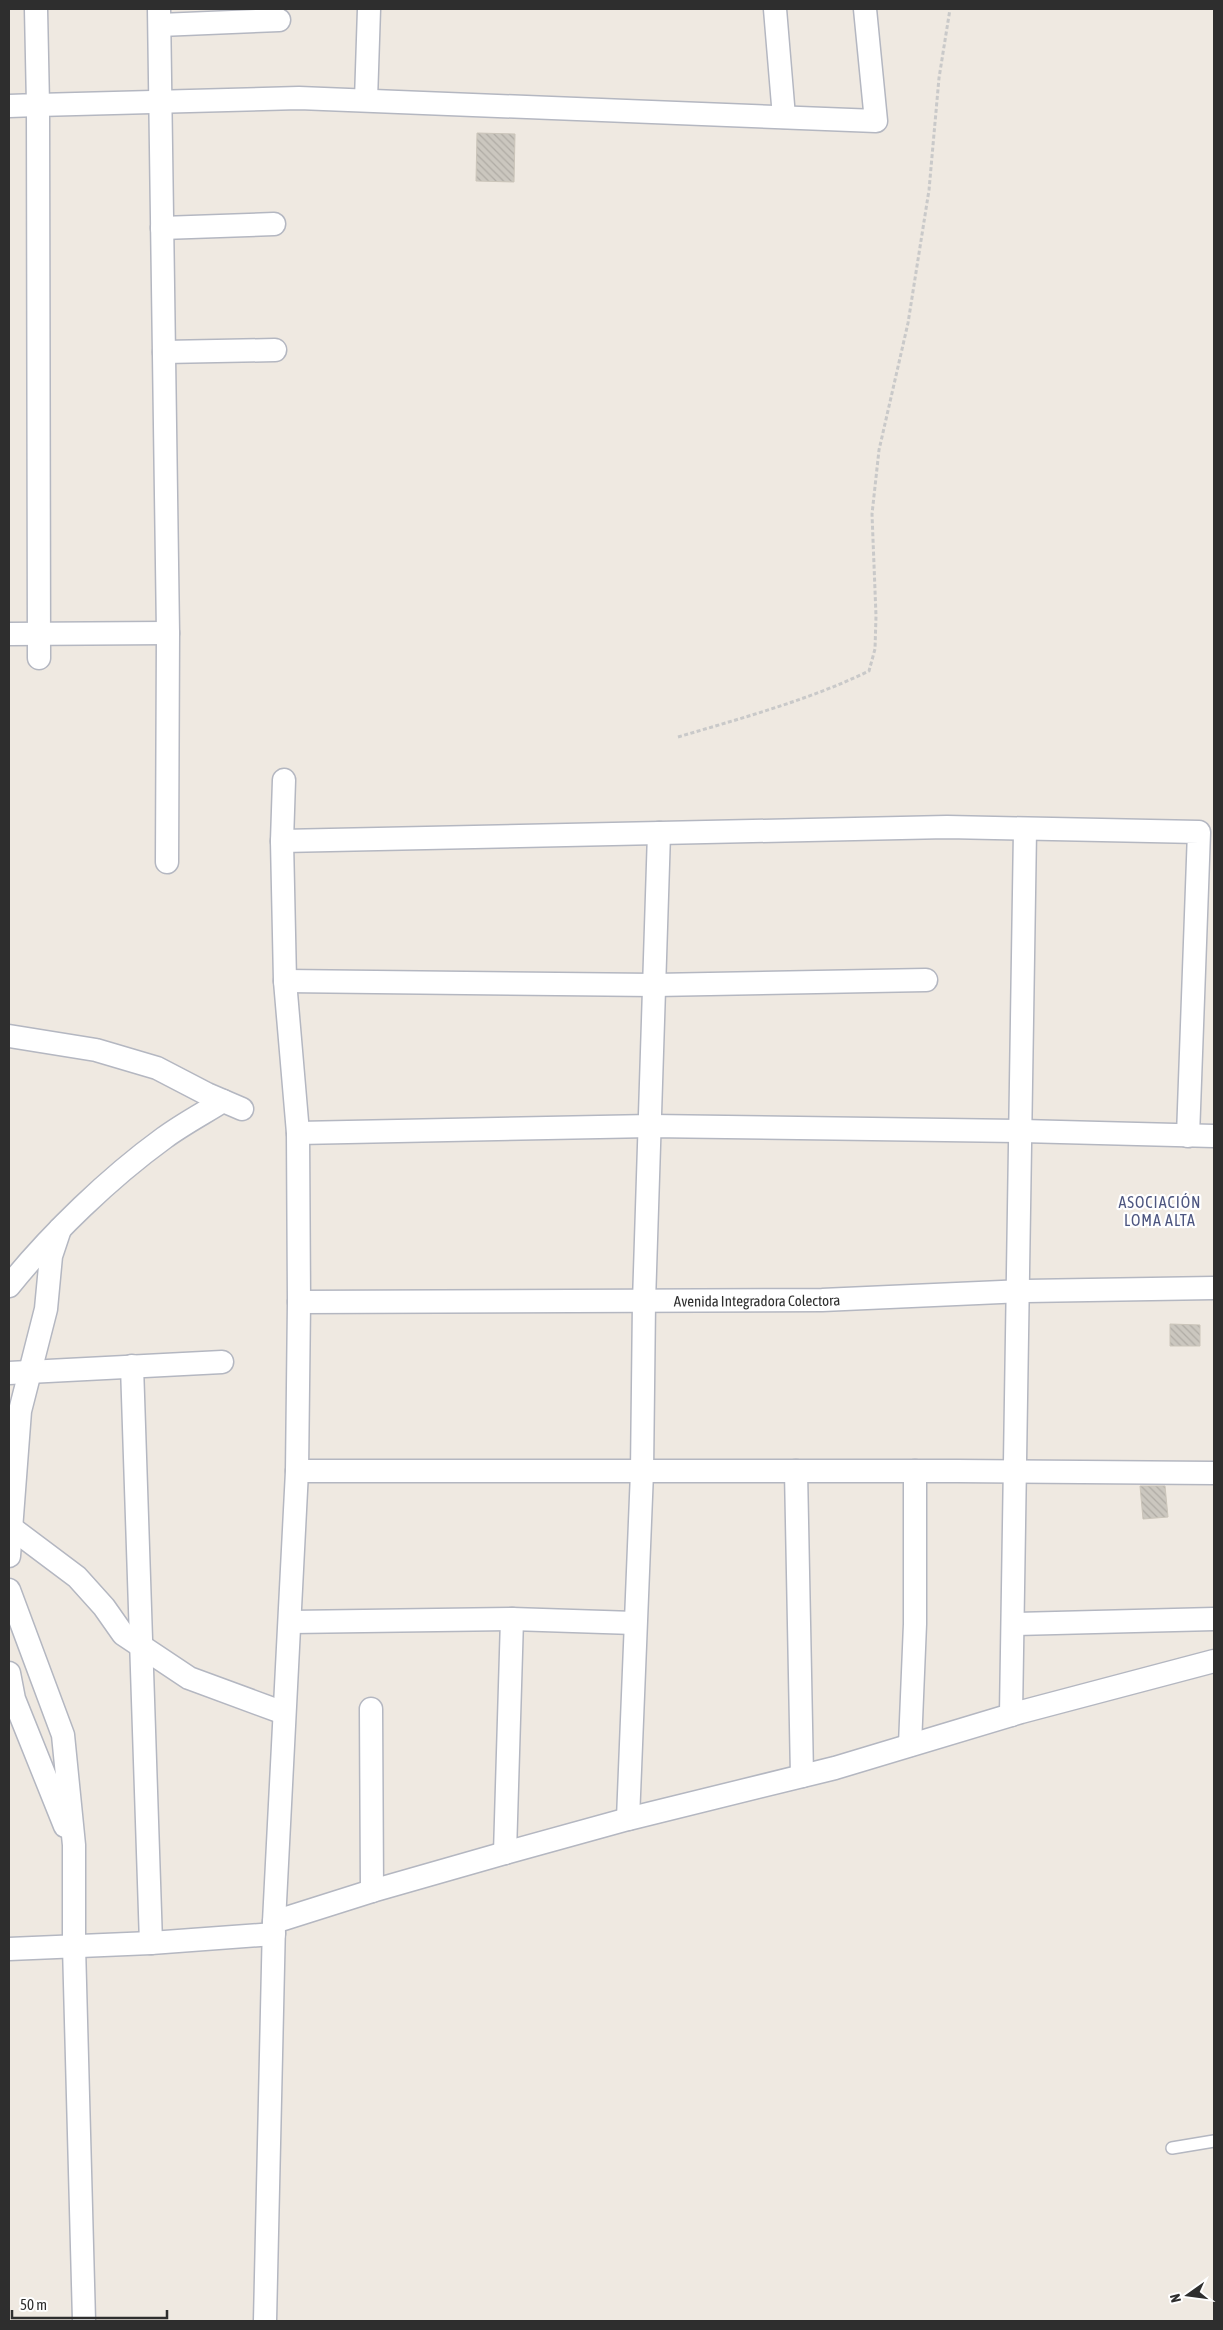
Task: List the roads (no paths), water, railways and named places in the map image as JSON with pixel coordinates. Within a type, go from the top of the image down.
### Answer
[{"type":"street","points":[[36,9],[38,105],[38,658]]},
{"type":"street","points":[[366,100],[369,9]]},
{"type":"street","points":[[775,9],[784,117]]},
{"type":"street","points":[[9,106],[299,98],[876,121],[865,9]]},
{"type":"street","points":[[168,862],[168,634],[159,17],[279,20]]},
{"type":"street","points":[[162,228],[274,224]]},
{"type":"street","points":[[164,352],[275,350]]},
{"type":"street","points":[[9,634],[168,634]]},
{"type":"street","points":[[265,2321],[274,1928],[284,1713],[291,1622],[297,1471],[298,1133],[285,981],[282,841],[284,780]]},
{"type":"street","points":[[282,841],[947,828],[1198,832],[1188,1136]]},
{"type":"street","points":[[1010,1715],[1014,1624],[1025,830]]},
{"type":"street","points":[[628,1819],[634,1623],[642,1472],[644,1302],[659,833]]},
{"type":"street","points":[[285,981],[654,985],[926,980]]},
{"type":"street","points":[[9,1036],[96,1050],[157,1068],[232,1105],[165,1137],[60,1229],[9,1286]]},
{"type":"street","points":[[298,1133],[651,1126],[1022,1131],[1214,1136]]},
{"type":"street","points":[[9,1556],[20,1411],[19,1373],[46,1309],[51,1256],[60,1229]]},
{"type":"street","name":"Avenida Integradora Colectora","points":[[299,1302],[822,1300],[1019,1292],[1214,1288]]},
{"type":"street","points":[[19,1373],[222,1362]]},
{"type":"street","points":[[132,1366],[151,1943]]},
{"type":"street","points":[[297,1471],[1214,1473]]},
{"type":"street","points":[[796,1471],[802,1776]]},
{"type":"street","points":[[910,1745],[915,1624],[915,1471]]},
{"type":"street","points":[[10,1527],[77,1577],[104,1607],[123,1634],[142,1647],[189,1678],[284,1713]]},
{"type":"street","points":[[9,1590],[63,1735],[74,1845],[74,1946],[84,2321]]},
{"type":"street","points":[[291,1622],[512,1619],[634,1623]]},
{"type":"street","points":[[505,1853],[512,1619]]},
{"type":"street","points":[[1014,1624],[1214,1619]]},
{"type":"street","points":[[9,1949],[151,1943],[274,1928],[372,1891],[505,1853],[628,1819],[802,1776],[1010,1715],[1214,1661]]},
{"type":"street","points":[[9,1674],[14,1699],[74,1845]]},
{"type":"street","points":[[370,1709],[372,1891]]},
{"type":"lane","points":[[1172,2148],[1214,2141]]},
{"type":"district","name":"ASOCIACIÓN LOMA ALTA","points":[[1160,1211]]}]
